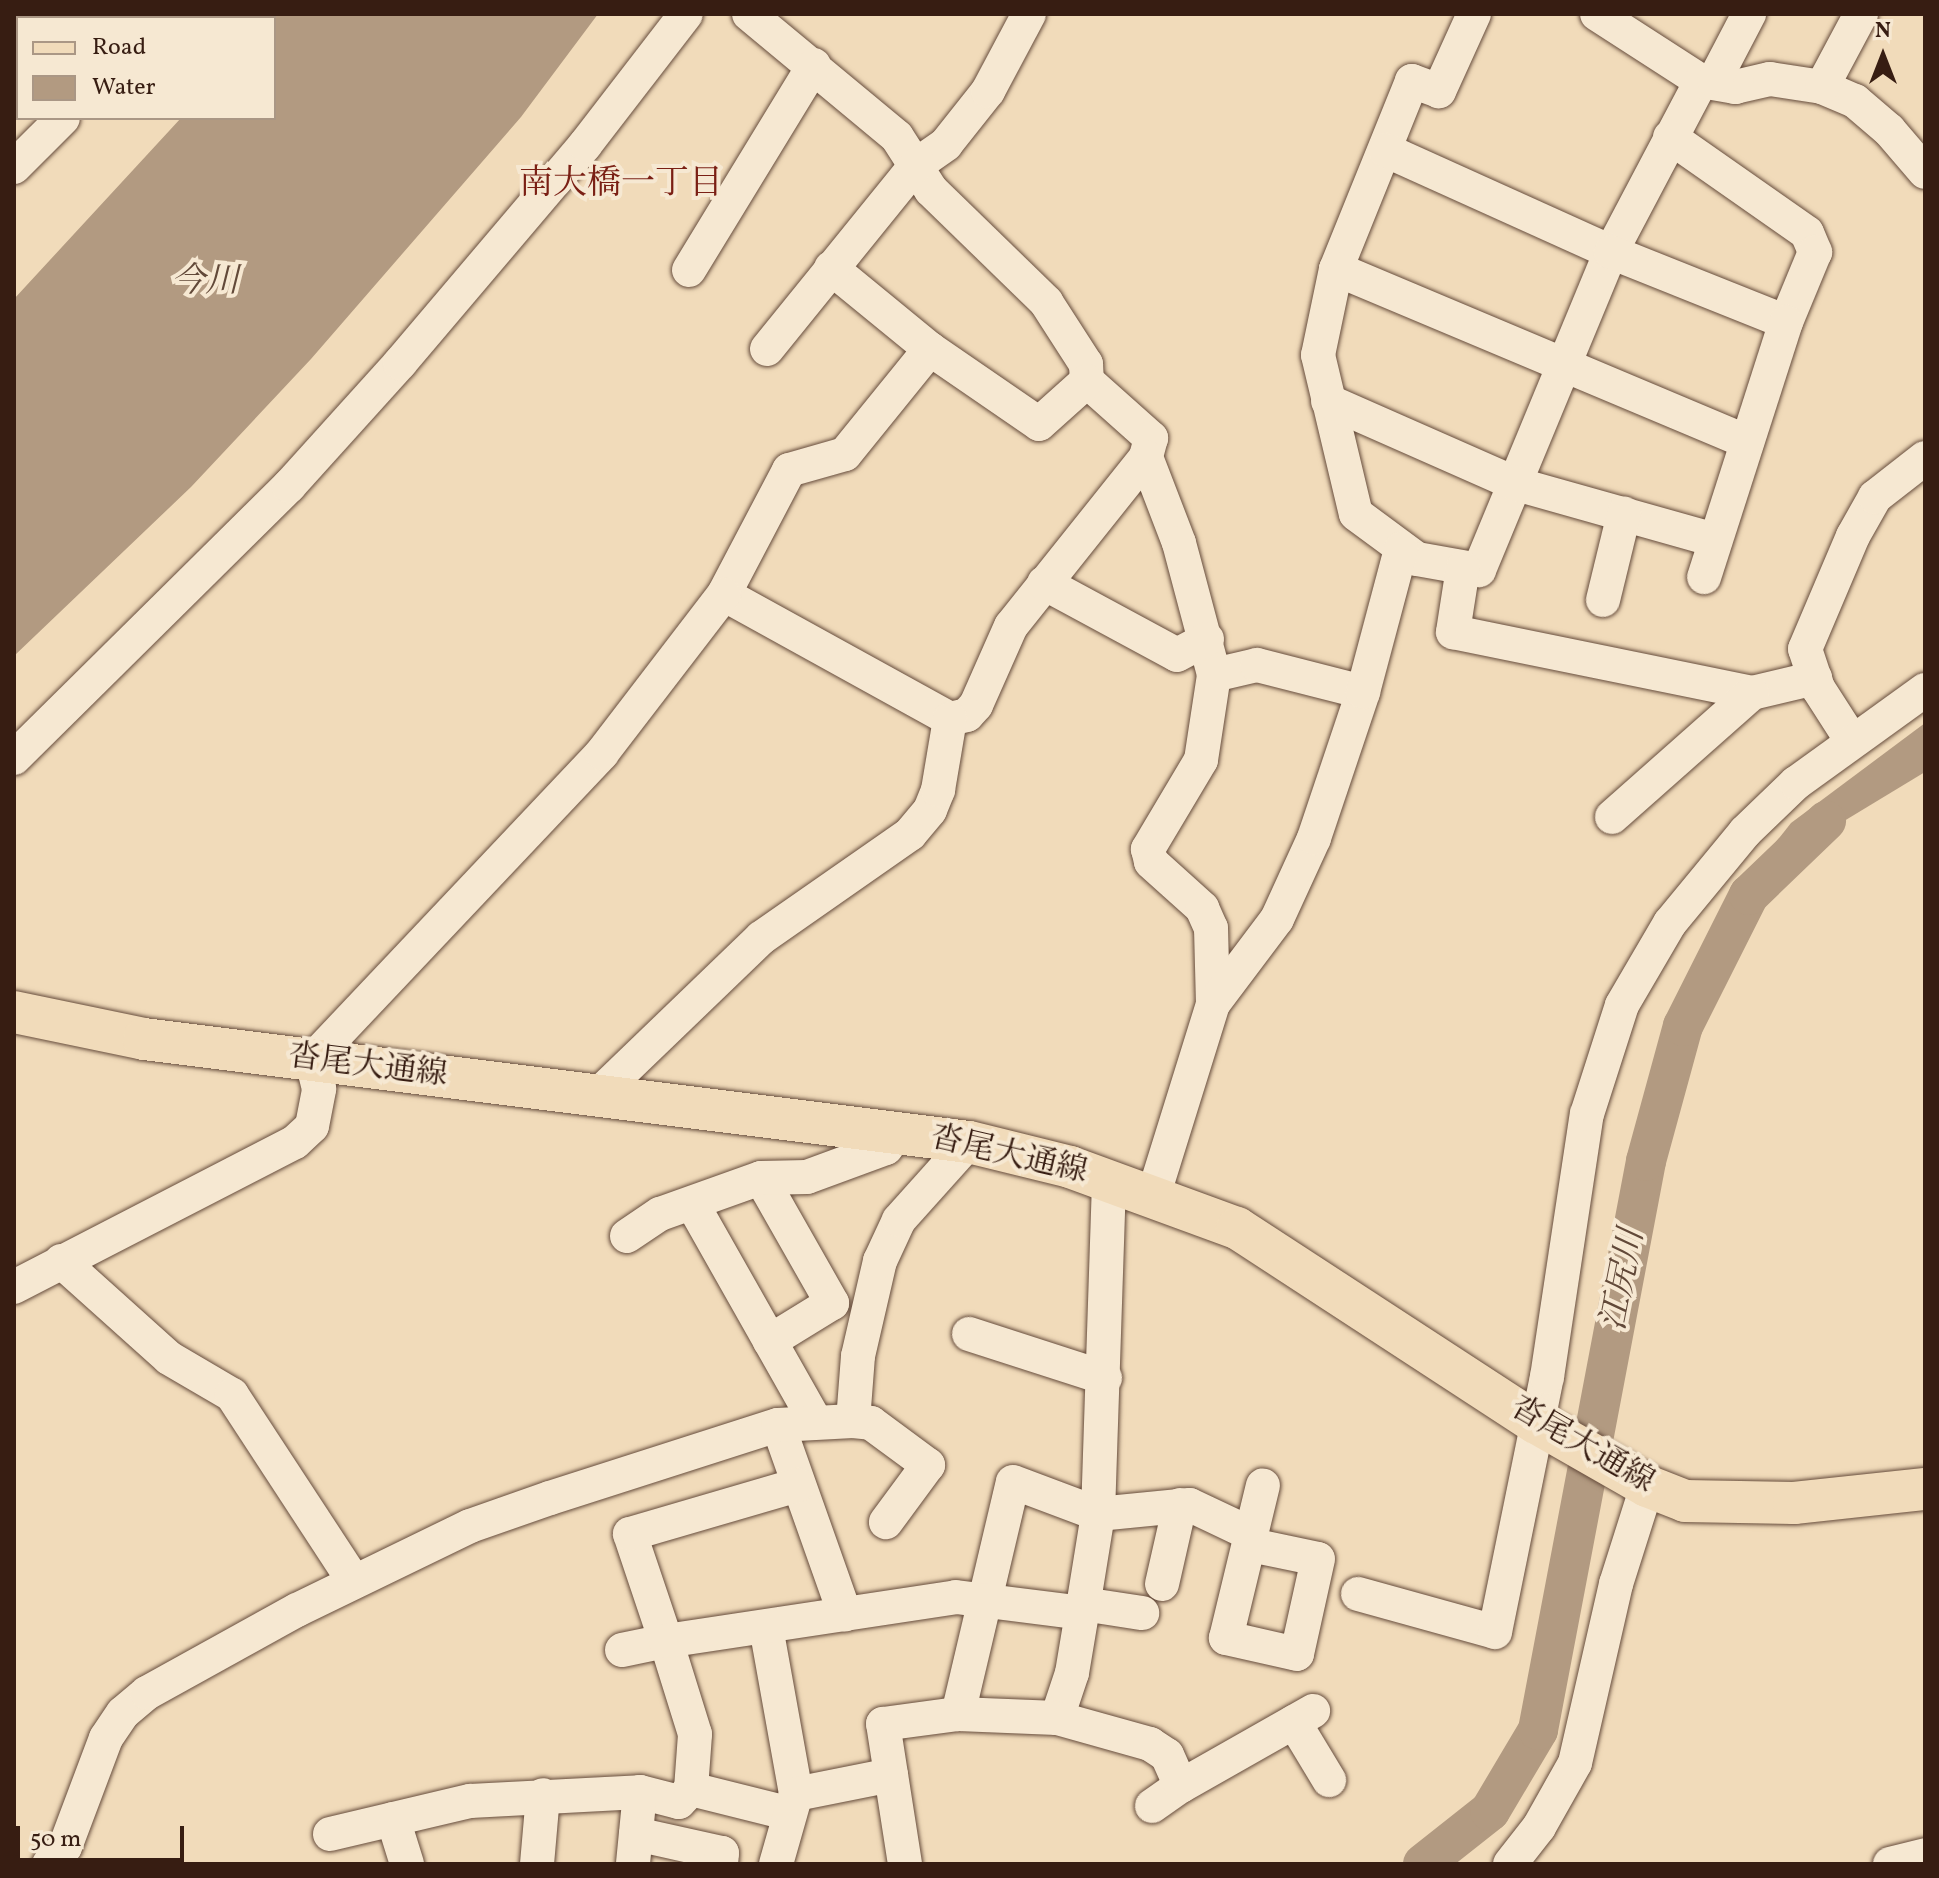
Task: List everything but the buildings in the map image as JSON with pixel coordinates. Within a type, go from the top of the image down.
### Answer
[{"type":"main road","name":"沓尾大通線","points":[[14,1012],[144,1039],[969,1142],[1109,1179],[1237,1228],[1535,1422],[1647,1486],[1685,1501],[1715,1505],[1925,1489]]},
{"type":"street","points":[[14,758],[289,486],[505,241],[686,14]]},
{"type":"street","points":[[724,594],[950,719],[967,715],[976,705],[1011,626],[1146,457],[1151,438],[1087,381],[1086,364],[1046,302],[967,228],[915,166],[897,137],[749,14]]},
{"type":"street","points":[[767,349],[915,166],[946,144],[988,91],[1029,14]]},
{"type":"street","points":[[1474,14],[1439,91],[1412,81],[1336,269],[1318,355],[1356,514],[1417,559],[1479,570],[1611,252],[1670,137],[1749,14]]},
{"type":"street","points":[[1822,87],[1861,14]]},
{"type":"street","points":[[1618,20],[1707,81],[1735,87],[1770,79],[1822,87],[1872,112],[1925,172]]},
{"type":"street","points":[[689,270],[814,65]]},
{"type":"street","points":[[14,167],[61,120]]},
{"type":"street","points":[[1670,137],[1807,233],[1815,252],[1786,322],[1704,577]]},
{"type":"street","points":[[1385,150],[1611,252],[1786,322]]},
{"type":"street","points":[[831,268],[930,349],[1039,424],[1087,381]]},
{"type":"street","points":[[1336,269],[1563,369],[1747,442]]},
{"type":"street","points":[[14,1287],[295,1142],[312,1126],[319,1108],[312,1060],[602,753],[724,594],[789,470],[845,454],[930,349]]},
{"type":"street","points":[[1328,401],[1516,484],[1715,540]]},
{"type":"street","points":[[1146,457],[1207,639],[1214,675],[1201,760],[1148,849],[1151,862],[1187,892],[1207,918],[1213,1004]]},
{"type":"street","points":[[1852,741],[1815,678],[1805,649],[1853,536],[1875,497],[1925,458]]},
{"type":"street","points":[[1603,600],[1624,514]]},
{"type":"street","points":[[1154,1194],[1213,1004],[1277,919],[1314,838],[1363,692],[1401,549]]},
{"type":"street","points":[[1463,568],[1453,632],[1752,693],[1815,678]]},
{"type":"street","points":[[1044,583],[1177,655],[1207,639]]},
{"type":"street","points":[[1214,675],[1257,665],[1363,692]]},
{"type":"street","points":[[1358,1594],[1495,1632],[1524,1506],[1535,1422],[1547,1377],[1587,1114],[1622,1005],[1644,960],[1702,880],[1796,783],[1925,690]]},
{"type":"street","points":[[1612,817],[1752,693]]},
{"type":"street","points":[[597,1096],[761,938],[910,834],[930,810],[938,790],[950,719]]},
{"type":"street","points":[[627,1236],[660,1214],[693,1205],[761,1178],[807,1177],[886,1148],[897,1132]]},
{"type":"street","points":[[853,1421],[858,1356],[880,1261],[899,1220],[969,1142]]},
{"type":"street","points":[[761,1178],[832,1303],[770,1341]]},
{"type":"street","points":[[1057,1718],[1072,1673],[1098,1514],[1105,1378],[1109,1179]]},
{"type":"street","points":[[693,1205],[815,1421]]},
{"type":"street","points":[[61,1261],[169,1358],[232,1395],[353,1580]]},
{"type":"street","points":[[969,1334],[1105,1378]]},
{"type":"street","points":[[49,1864],[65,1847],[106,1738],[123,1713],[147,1693],[353,1580],[470,1526],[778,1425],[815,1421],[871,1423],[928,1465],[886,1522]]},
{"type":"street","points":[[778,1425],[845,1614]]},
{"type":"street","points":[[958,1714],[1013,1482],[1098,1514],[1180,1505],[1251,1540],[1263,1485]]},
{"type":"street","points":[[330,1834],[470,1801],[640,1792],[679,1802],[691,1789],[695,1734],[630,1534],[798,1485]]},
{"type":"street","points":[[1510,1864],[1539,1827],[1575,1763],[1624,1555],[1647,1486]]},
{"type":"street","points":[[1162,1584],[1180,1505]]},
{"type":"street","points":[[622,1650],[956,1597],[987,1597],[1142,1613]]},
{"type":"street","points":[[766,1627],[791,1803],[776,1864]]},
{"type":"street","points":[[905,1864],[883,1724],[958,1714],[1057,1718],[1150,1744],[1167,1755],[1181,1786]]},
{"type":"street","points":[[1152,1806],[1181,1786],[1304,1716],[1329,1780]]},
{"type":"street","points":[[691,1789],[791,1803],[891,1775]]},
{"type":"street","points":[[640,1792],[634,1849],[722,1853],[721,1864]]},
{"type":"street","points":[[537,1864],[543,1795]]},
{"type":"street","points":[[393,1819],[407,1864]]},
{"type":"street","points":[[1890,1864],[1925,1855]]},
{"type":"water","name":"今川","points":[[598,14],[521,117],[311,359],[191,487],[14,656],[14,299],[179,120],[276,120],[276,16],[268,16]]},
{"type":"water","points":[[1925,723],[1925,772],[1745,881],[1791,823]]},
{"type":"waterway","name":"江尻川","points":[[1423,1864],[1490,1811],[1538,1730],[1646,1161],[1683,1026],[1749,895],[1826,821]]},
{"type":"district","name":"南大橋一丁目","points":[[621,185]]}]
